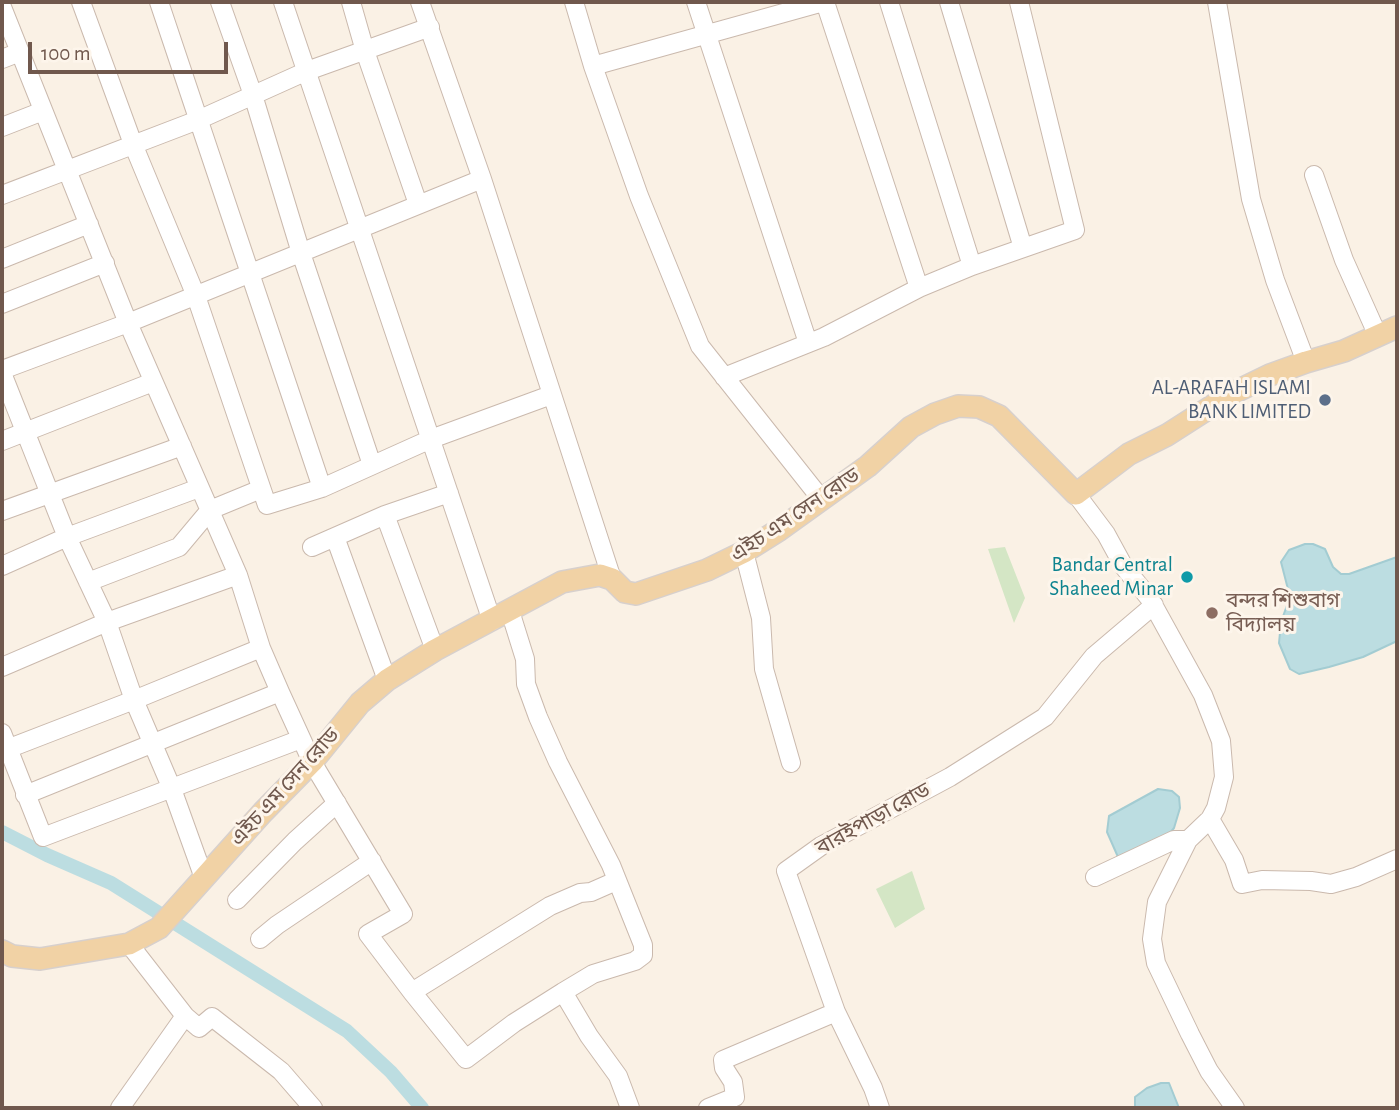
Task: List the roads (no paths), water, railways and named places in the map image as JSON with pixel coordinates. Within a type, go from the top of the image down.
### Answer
[{"type":"main road","points":[[1076,494],[1129,454],[1167,435],[1231,394],[1306,362],[1344,351],[1388,332]]},
{"type":"main road","name":"এইচ এম সেন রোড","points":[[2,951],[12,956],[40,959],[129,944],[159,928],[312,762],[359,703],[387,680],[435,650],[562,582],[600,575],[612,579],[625,592],[636,594],[707,570],[744,552],[822,500],[868,466],[911,427],[935,414],[958,406],[979,407],[999,416],[1076,494]]},
{"type":"street","points":[[80,2],[196,296],[267,505],[322,488],[431,439],[551,395]]},
{"type":"street","points":[[159,2],[248,274],[322,488]]},
{"type":"street","points":[[220,2],[253,95],[372,465]]},
{"type":"street","points":[[2,7],[128,323],[238,575],[261,648],[280,692],[312,762],[403,914],[368,934],[466,1059],[469,1059],[522,1017],[593,974],[635,961],[643,955],[643,945],[611,865],[558,762],[538,716],[526,684],[525,659],[501,616],[449,493],[283,2]]},
{"type":"street","points":[[351,2],[365,51],[418,204]]},
{"type":"street","points":[[421,2],[482,179],[612,579]]},
{"type":"street","points":[[574,2],[593,66],[639,196],[700,346],[822,500]]},
{"type":"street","points":[[696,2],[808,343]]},
{"type":"street","points":[[593,66],[824,2],[919,288]]},
{"type":"street","points":[[889,2],[972,266]]},
{"type":"street","points":[[950,2],[1023,248]]},
{"type":"street","points":[[724,377],[808,343],[919,288],[972,266],[1075,230],[1019,2]]},
{"type":"street","points":[[1217,2],[1251,199],[1275,280],[1306,362]]},
{"type":"street","points":[[2,195],[198,120],[307,71],[430,27]]},
{"type":"street","points":[[2,59],[20,52]]},
{"type":"street","points":[[2,127],[43,111]]},
{"type":"street","points":[[1314,175],[1344,260],[1388,332]]},
{"type":"street","points":[[204,878],[172,789],[134,701],[107,622],[67,537],[2,371],[196,296],[482,179]]},
{"type":"street","points":[[2,259],[89,224]]},
{"type":"street","points":[[2,304],[105,263]]},
{"type":"street","points":[[2,441],[153,382]]},
{"type":"street","points":[[2,511],[182,446]]},
{"type":"street","points":[[2,566],[67,537],[199,488]]},
{"type":"street","points":[[88,582],[179,547],[210,510],[261,489]]},
{"type":"street","points":[[312,547],[385,515],[449,493]]},
{"type":"street","name":"এইচ এম সেন রোড","points":[[1076,494],[1154,605],[1203,695],[1221,741],[1224,778],[1222,792],[1210,819]]},
{"type":"street","points":[[385,515],[435,650]]},
{"type":"street","points":[[335,537],[387,680]]},
{"type":"street","points":[[744,552],[761,618],[764,669],[791,763]]},
{"type":"street","points":[[2,667],[107,622],[238,575]]},
{"type":"street","name":"বারইপাড়া রোড","points":[[880,1108],[836,1012],[786,871],[821,846],[950,777],[1045,717],[1094,656],[1154,605]]},
{"type":"street","points":[[261,648],[134,701],[3,744],[43,837],[301,739]]},
{"type":"street","points":[[25,795],[280,692]]},
{"type":"street","points":[[237,900],[337,803]]},
{"type":"street","points":[[1235,1108],[1209,1070],[1156,963],[1152,939],[1157,902],[1188,840],[1210,819],[1234,860],[1242,884],[1262,880],[1331,884],[1356,877],[1397,859]]},
{"type":"street","points":[[1095,877],[1174,840],[1188,840]]},
{"type":"street","points":[[260,939],[372,861]]},
{"type":"street","points":[[412,992],[550,906],[617,881]]},
{"type":"street","points":[[129,944],[185,1016],[199,1028],[212,1017],[281,1071],[313,1108]]},
{"type":"street","points":[[563,992],[589,1036],[618,1076],[630,1108]]},
{"type":"street","points":[[708,1108],[735,1097],[733,1082],[722,1063],[723,1060],[836,1012]]},
{"type":"street","points":[[120,1108],[185,1016]]},
{"type":"water","points":[[1305,544],[1325,549],[1333,567],[1341,574],[1349,574],[1397,557],[1397,641],[1363,657],[1329,667],[1299,674],[1290,669],[1279,643],[1281,622],[1290,597],[1281,562],[1289,550]]},
{"type":"water","points":[[1158,789],[1172,791],[1179,797],[1180,808],[1174,828],[1165,839],[1135,855],[1118,857],[1107,832],[1109,816]]},
{"type":"water","points":[[1169,1083],[1179,1108],[1135,1108],[1135,1097],[1147,1088]]},
{"type":"waterway","points":[[2,832],[111,883],[347,1031],[391,1072],[422,1108]]},
{"type":"place","name":"AL-ARAFAH ISLAMI BANK LIMITED","points":[[1325,400]]},
{"type":"place","name":"Bandar Central Shaheed Minar","points":[[1187,577]]},
{"type":"place","name":"বন্দর শিশুবাগ বিদ্যালয়","points":[[1212,613]]}]
